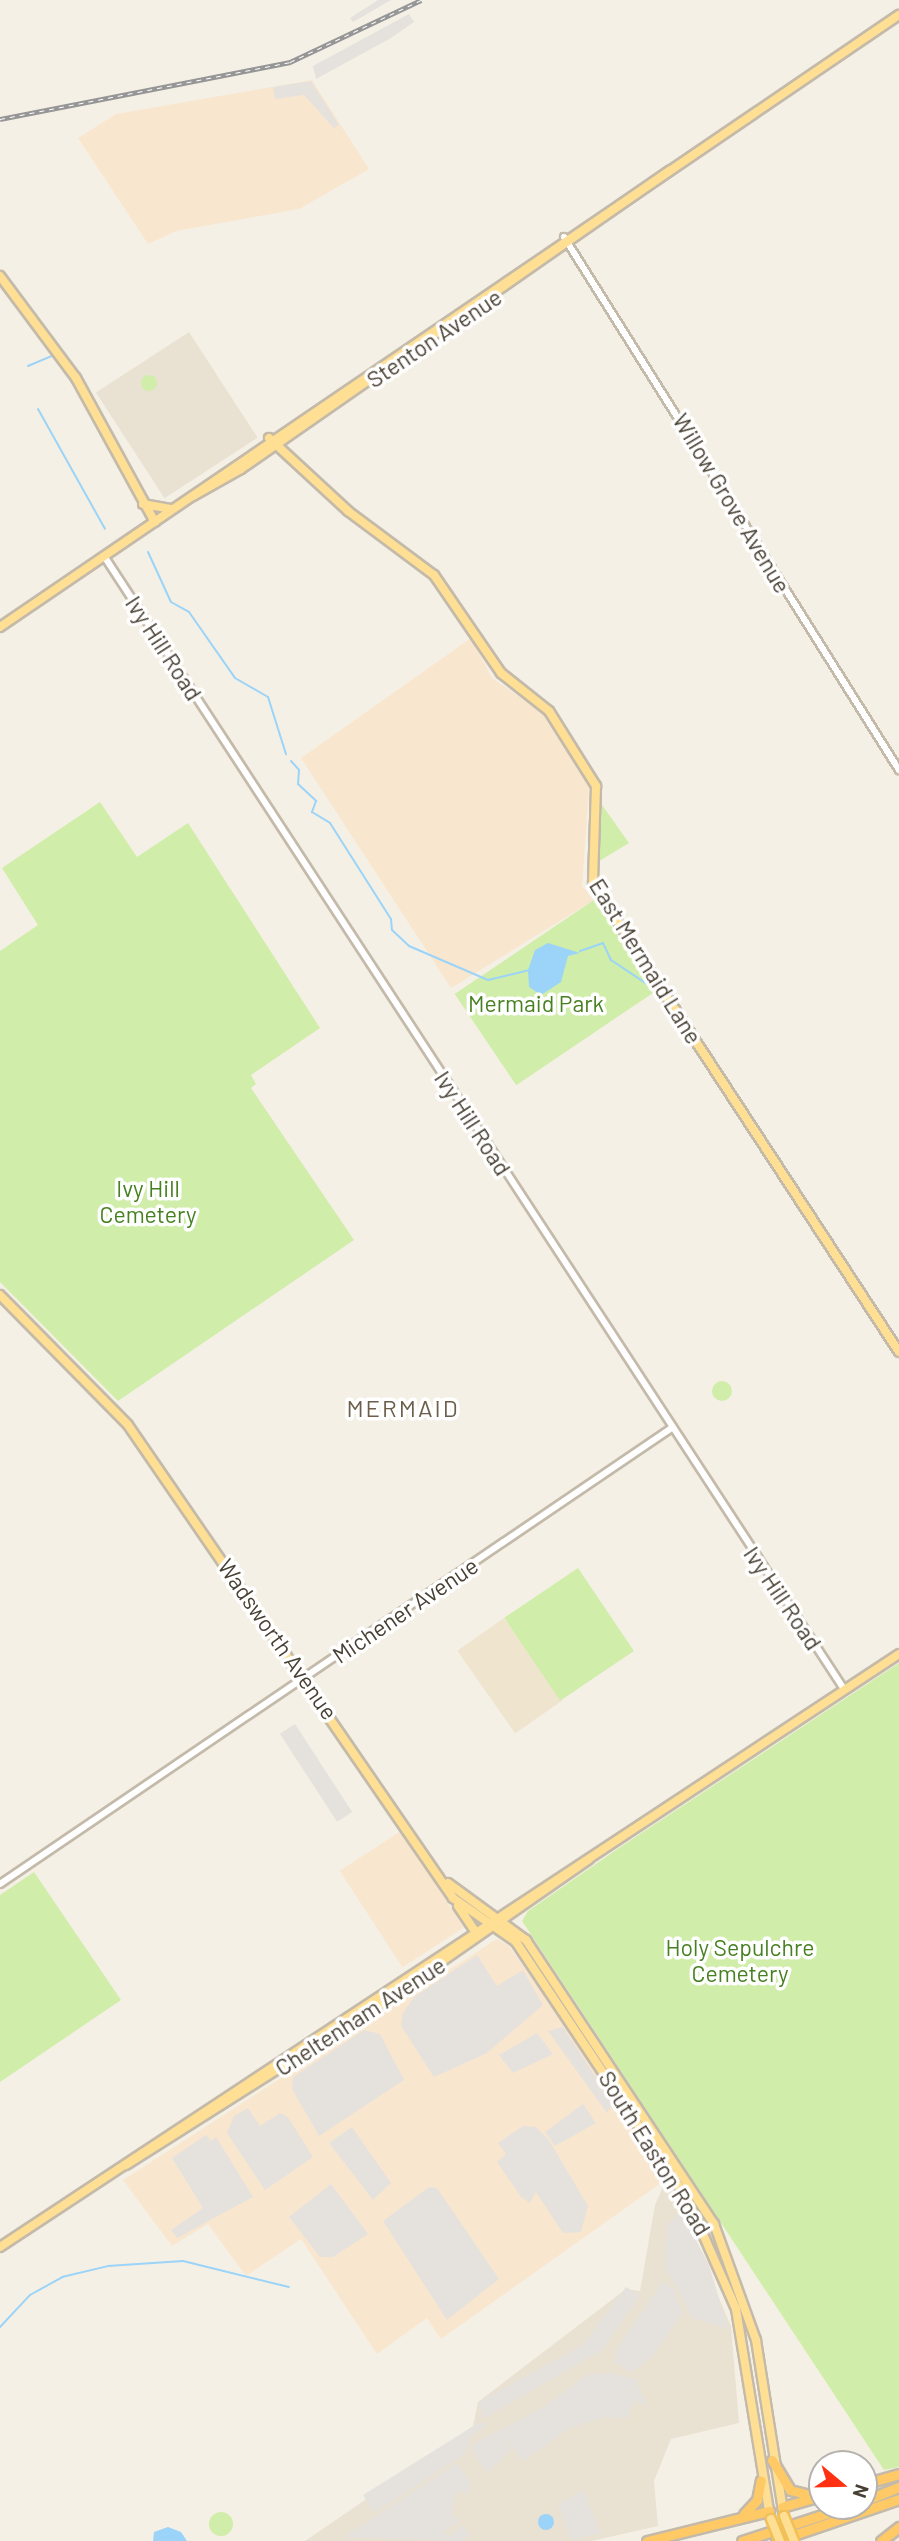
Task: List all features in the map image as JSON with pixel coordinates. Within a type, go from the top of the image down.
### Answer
[{"type":"highway","points":[[772,2460],[786,2486],[808,2493]]},
{"type":"highway","points":[[878,2480],[899,2474]]},
{"type":"highway","points":[[727,2521],[755,2505],[761,2480]]},
{"type":"highway","points":[[878,2495],[899,2487]]},
{"type":"highway","points":[[778,2541],[899,2499]]},
{"type":"highway","points":[[783,2512],[808,2502]]},
{"type":"highway","points":[[647,2541],[727,2521],[770,2515]]},
{"type":"highway","points":[[742,2541],[808,2520]]},
{"type":"highway","points":[[881,2541],[899,2528]]},
{"type":"main road","name":"Stenton Avenue","points":[[0,627],[899,15]]},
{"type":"main road","points":[[0,276],[76,377],[155,522]]},
{"type":"main road","name":"East Mermaid Lane","points":[[272,442],[348,511],[434,575],[501,673],[549,711],[596,786],[593,884],[899,1352]]},
{"type":"main road","points":[[143,504],[174,508]]},
{"type":"main road","name":"Wadsworth Avenue","points":[[0,1295],[116,1411],[305,1678],[453,1898],[488,1921]]},
{"type":"main road","name":"Cheltenham Avenue","points":[[0,2247],[496,1915],[589,1858],[899,1654]]},
{"type":"main road","name":"Cheltenham Avenue","points":[[125,2165],[167,2144],[506,1921],[589,1858]]},
{"type":"main road","name":"Wadsworth Avenue","points":[[436,1871],[506,1921]]},
{"type":"main road","points":[[453,1898],[474,1930]]},
{"type":"main road","points":[[521,1933],[524,1909]]},
{"type":"main road","name":"South Easton Road","points":[[488,1921],[516,1942],[708,2236],[744,2338],[761,2480],[778,2541]]},
{"type":"main road","name":"South Easton Road","points":[[506,1921],[521,1933],[714,2224],[756,2340],[772,2460],[783,2512],[794,2541]]},
{"type":"main road","points":[[476,1940],[498,1935],[516,1942]]},
{"type":"main road","points":[[770,2515],[783,2512]]},
{"type":"street","name":"Willow Grove Avenue","points":[[567,241],[899,770]]},
{"type":"street","name":"Ivy Hill Road","points":[[104,556],[670,1429],[844,1689]]},
{"type":"street","name":"Michener Avenue","points":[[0,1884],[670,1429]]},
{"type":"shaded area","points":[[378,0],[391,0],[353,22],[350,18]]},
{"type":"shaded area","points":[[409,14],[414,22],[391,38],[316,79],[313,66]]},
{"type":"shaded area","points":[[312,80],[369,169],[299,209],[176,231],[148,244],[78,138],[116,114]]},
{"type":"shaded area","points":[[311,81],[339,125],[334,128],[304,95],[275,99],[273,87]]},
{"type":"shaded area","points":[[189,332],[258,438],[165,498],[96,392]]},
{"type":"shaded area","points":[[471,638],[492,678],[543,713],[589,787],[582,886],[594,900],[451,988],[301,758]]},
{"type":"shaded area","points":[[504,1618],[562,1701],[515,1733],[457,1651]]},
{"type":"shaded area","points":[[295,1724],[352,1812],[337,1822],[280,1734]]},
{"type":"shaded area","points":[[401,1831],[464,1927],[402,1967],[340,1871]]},
{"type":"shaded area","points":[[497,1939],[509,1946],[578,2042],[665,2180],[441,2339],[427,2318],[377,2354],[301,2239],[246,2276],[208,2224],[172,2246],[123,2180]]},
{"type":"shaded area","points":[[477,1955],[497,1986],[523,1970],[543,2005],[487,2053],[434,2077],[401,2026],[403,2013],[414,1997]]},
{"type":"shaded area","points":[[563,2027],[613,2103],[607,2113],[548,2031]]},
{"type":"shaded area","points":[[364,2030],[380,2034],[404,2080],[319,2136],[292,2089],[293,2077]]},
{"type":"shaded area","points":[[537,2033],[553,2054],[513,2073],[499,2055]]},
{"type":"shaded area","points":[[583,2104],[596,2123],[555,2146],[545,2132]]},
{"type":"shaded area","points":[[248,2108],[260,2126],[280,2113],[288,2117],[313,2157],[265,2190],[227,2133],[234,2116]]},
{"type":"shaded area","points":[[523,2126],[536,2127],[549,2140],[588,2206],[581,2232],[563,2233],[536,2192],[530,2203],[521,2197],[497,2162],[506,2154],[498,2143]]},
{"type":"shaded area","points":[[352,2127],[391,2183],[373,2200],[329,2143]]},
{"type":"shaded area","points":[[206,2135],[211,2141],[216,2137],[253,2197],[177,2238],[171,2230],[203,2208],[172,2158]]},
{"type":"shaded area","points":[[667,2178],[731,2326],[739,2423],[671,2439],[654,2481],[658,2526],[592,2541],[305,2541],[473,2426],[478,2402],[626,2289],[640,2291],[655,2205]]},
{"type":"shaded area","points":[[331,2184],[368,2234],[333,2257],[320,2257],[289,2217]]},
{"type":"shaded area","points":[[429,2187],[437,2188],[499,2279],[447,2320],[383,2221]]},
{"type":"shaded area","points":[[681,2212],[709,2265],[728,2329],[693,2318],[665,2267],[668,2224]]},
{"type":"shaded area","points":[[663,2282],[674,2289],[682,2313],[652,2357],[631,2372],[614,2362],[618,2348]]},
{"type":"shaded area","points":[[626,2287],[640,2295],[602,2350],[483,2419],[479,2402],[583,2345]]},
{"type":"shaded area","points":[[611,2373],[635,2379],[647,2406],[633,2400],[627,2418],[604,2417],[568,2429],[523,2461],[509,2441],[511,2450],[487,2473],[470,2446],[546,2406],[587,2375]]},
{"type":"shaded area","points":[[480,2422],[487,2425],[471,2436],[465,2454],[374,2513],[363,2495]]},
{"type":"shaded area","points":[[457,2463],[470,2483],[468,2494],[456,2491],[451,2515],[460,2521],[443,2532],[449,2537],[462,2525],[470,2535],[460,2541],[344,2537]]},
{"type":"shaded area","points":[[583,2490],[600,2533],[572,2540],[558,2505]]},
{"type":"green space","points":[[149,375],[155,377],[155,389],[149,391],[143,389],[141,383],[143,377]]},
{"type":"green space","name":"Ivy Hill Cemetery","points":[[100,802],[137,857],[188,823],[320,1028],[251,1075],[256,1084],[251,1088],[354,1240],[118,1401],[0,1282],[0,951],[38,925],[2,868]]},
{"type":"green space","points":[[602,805],[629,843],[596,863],[600,807]]},
{"type":"green space","name":"Mermaid Park","points":[[594,900],[656,991],[516,1085],[455,994]]},
{"type":"green space","points":[[722,1381],[729,1384],[732,1391],[729,1398],[722,1401],[715,1398],[712,1391],[715,1384]]},
{"type":"green space","points":[[578,1568],[634,1651],[560,1701],[504,1618]]},
{"type":"green space","name":"Holy Sepulchre Cemetery","points":[[899,1663],[899,2467],[884,2470],[878,2461],[878,2450],[871,2450],[522,1921],[528,1911]]},
{"type":"green space","points":[[34,1872],[121,2000],[0,2082],[0,1895]]},
{"type":"green space","points":[[221,2512],[229,2516],[233,2524],[229,2532],[221,2536],[213,2532],[209,2524],[213,2516]]},
{"type":"water","points":[[548,943],[580,953],[568,956],[561,982],[541,995],[529,987],[528,970],[535,950]]},
{"type":"water","points":[[546,2514],[552,2516],[552,2528],[546,2530],[540,2528],[538,2522],[540,2516]]},
{"type":"water","points":[[168,2527],[181,2532],[187,2541],[153,2541],[154,2532]]},
{"type":"waterway","points":[[28,366],[52,356]]},
{"type":"waterway","points":[[38,409],[105,529]]},
{"type":"waterway","points":[[148,552],[171,602],[189,612],[235,678],[268,697],[286,754]]},
{"type":"waterway","points":[[291,761],[299,770],[298,784],[316,801],[312,812],[330,823],[391,919],[392,930],[409,946],[488,980],[530,970]]},
{"type":"waterway","points":[[580,951],[603,943],[611,960],[647,984]]},
{"type":"waterway","points":[[0,2327],[30,2295],[62,2277],[108,2266],[183,2261],[289,2287]]},
{"type":"railway","points":[[0,119],[290,62],[421,0]]},
{"type":"district","name":"MERMAID","points":[[403,1408]]}]
